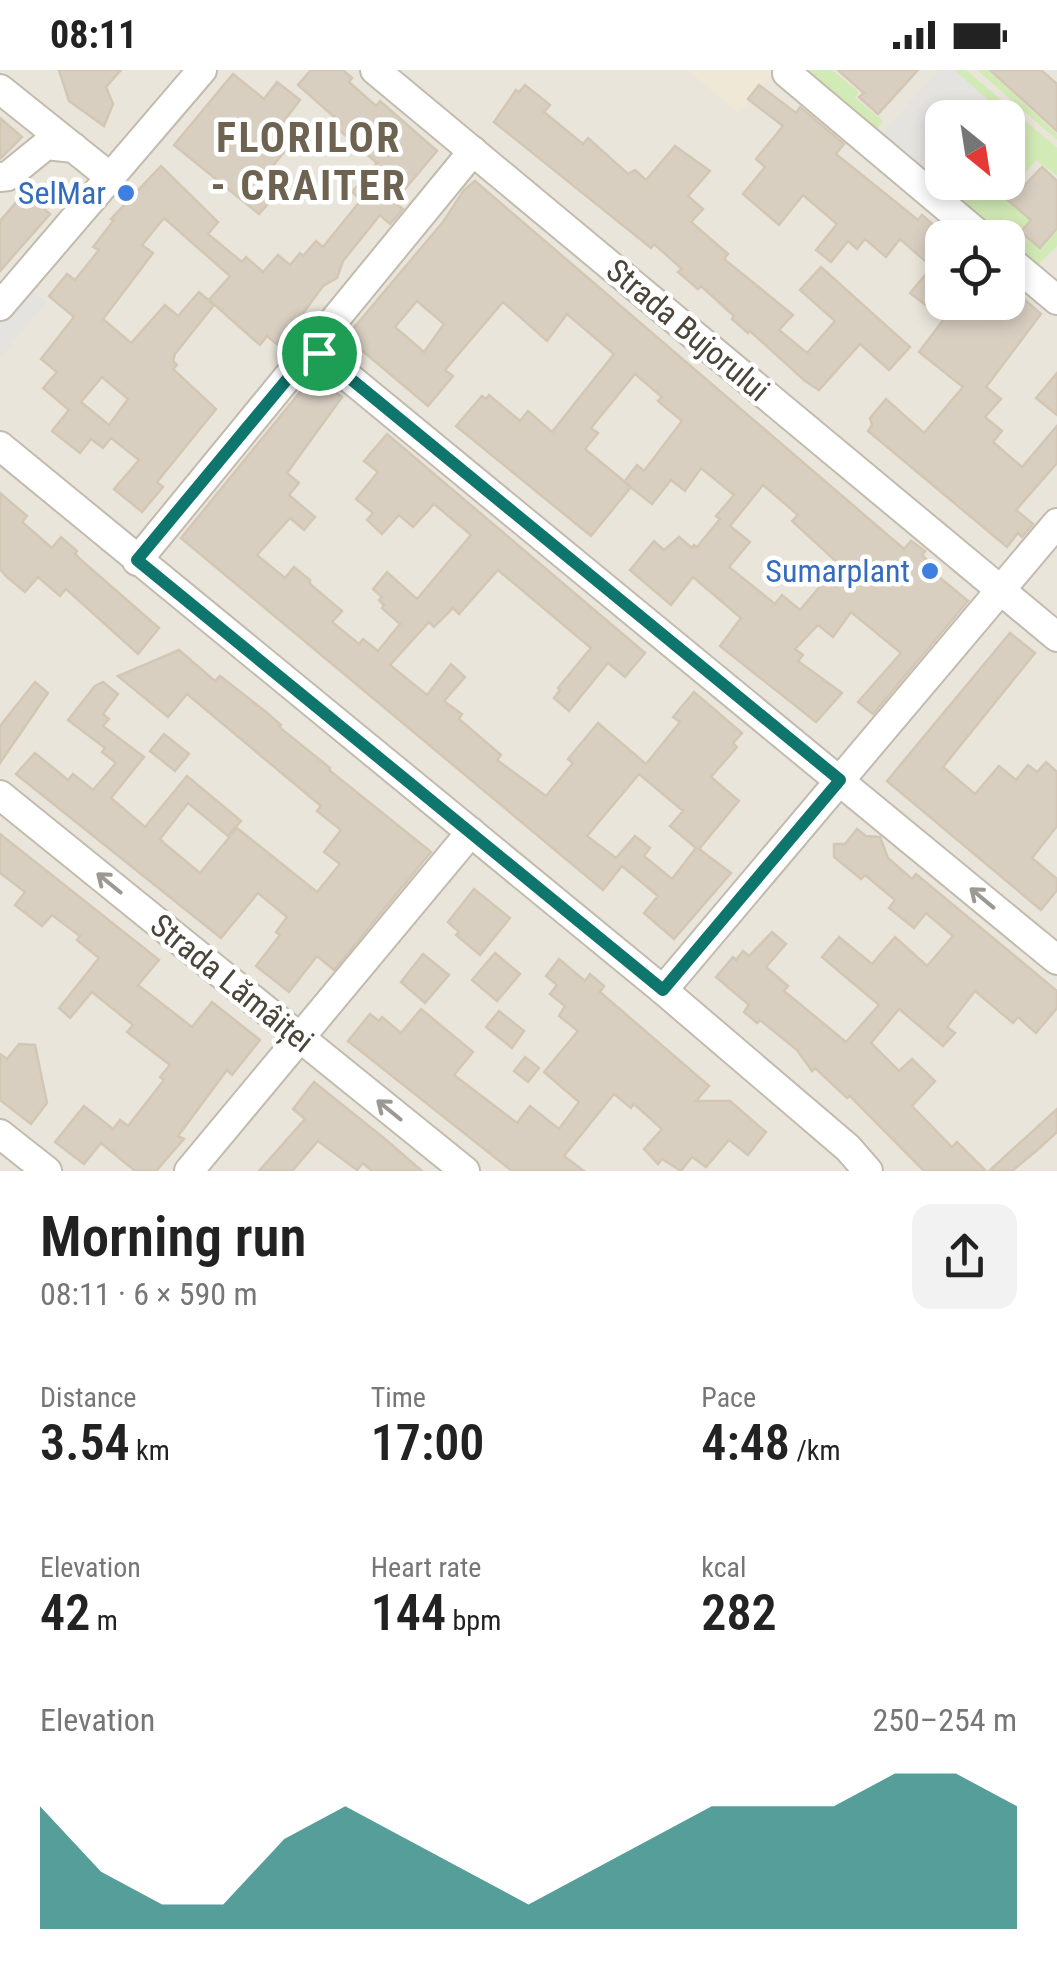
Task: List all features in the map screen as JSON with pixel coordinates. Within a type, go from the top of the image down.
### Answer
[{"type":"street","points":[[0,306],[202,70]]},
{"type":"street","name":"Strada Bujorului","points":[[376,70],[1057,637]]},
{"type":"street","points":[[788,71],[961,220]]},
{"type":"street","points":[[0,88],[110,177]]},
{"type":"street","points":[[0,177],[8,176],[46,145],[74,148]]},
{"type":"street","points":[[137,560],[474,152]]},
{"type":"street","points":[[1025,273],[1057,300]]},
{"type":"street","points":[[313,348],[1057,960]]},
{"type":"street","points":[[0,446],[663,990],[848,1148],[868,1171]]},
{"type":"street","points":[[663,990],[1057,523]]},
{"type":"street","name":"Strada Lămâiței","points":[[0,795],[465,1171]]},
{"type":"street","points":[[189,1171],[471,832]]},
{"type":"street","points":[[0,1134],[48,1171]]},
{"type":"shaded area","points":[[0,70],[1057,70],[1057,1171],[0,1171]]},
{"type":"shaded area","points":[[687,70],[776,70],[739,113]]},
{"type":"shaded area","points":[[939,70],[954,70],[988,100],[925,100],[925,173],[881,135]]},
{"type":"shaded area","points":[[26,286],[46,302],[0,358],[0,317]]},
{"type":"green space","points":[[799,70],[832,70],[859,92],[855,98],[883,121],[872,136]]},
{"type":"green space","points":[[954,70],[966,70],[1001,100],[988,100]]},
{"type":"green space","points":[[977,70],[988,70],[1020,100],[1011,100]]},
{"type":"green space","points":[[1025,104],[1057,134],[1057,140],[1025,112]]},
{"type":"green space","points":[[1025,121],[1057,148],[1057,176],[1036,160],[1025,173]]},
{"type":"green space","points":[[957,200],[1008,200],[1031,220],[1025,228],[1025,220],[981,220]]},
{"type":"green space","points":[[1057,228],[1057,246],[1036,267],[1025,258],[1025,235],[1040,248]]},
{"type":"building","points":[[59,70],[121,70],[106,87],[113,104],[104,126],[69,101]]},
{"type":"building","points":[[311,70],[343,70],[352,78],[349,82],[376,106],[380,101],[437,151],[394,202],[403,209],[390,224],[380,215],[343,261],[337,278],[323,286],[279,346],[267,336],[260,345],[209,300],[230,276],[164,218],[142,245],[153,253],[103,319],[131,343],[165,305],[178,316],[199,292],[214,305],[175,354],[173,361],[177,365],[173,369],[216,409],[157,482],[163,487],[142,512],[114,489],[139,460],[111,438],[103,448],[91,439],[80,453],[52,431],[69,410],[43,388],[57,372],[41,359],[74,317],[49,296],[67,274],[75,280],[99,250],[93,247],[114,220],[111,219],[161,166],[218,222],[208,234],[242,262],[246,257],[263,272],[278,255],[290,265],[316,241],[323,247],[361,200],[352,192],[377,163],[337,128],[341,123],[298,85]],"holes":[[[102,377],[128,399],[109,425],[81,402]]]},
{"type":"building","points":[[838,70],[918,70],[878,114],[859,97],[864,93]]},
{"type":"building","points":[[990,70],[1041,70],[1057,84],[1057,131],[1025,100]]},
{"type":"building","points":[[233,74],[264,99],[277,82],[300,100],[274,134],[289,146],[259,183],[274,197],[259,214],[174,145]]},
{"type":"building","points":[[525,85],[550,105],[544,112],[583,144],[588,138],[628,174],[635,170],[646,180],[675,146],[710,171],[688,196],[703,209],[691,222],[728,254],[724,259],[793,315],[779,330],[807,353],[835,321],[800,290],[821,267],[910,347],[889,370],[860,344],[819,390],[805,381],[732,319],[734,316],[701,286],[698,289],[678,272],[682,269],[654,244],[651,248],[494,122],[516,90],[519,92]]},
{"type":"building","points":[[759,85],[796,113],[800,107],[844,144],[836,154],[918,220],[922,215],[928,220],[925,261],[900,239],[886,257],[865,239],[857,249],[848,241],[831,262],[816,250],[837,224],[803,195],[779,225],[743,194],[765,167],[756,159],[783,126],[748,99]]},
{"type":"building","points":[[0,118],[22,137],[0,159]]},
{"type":"building","points":[[1042,167],[1057,181],[1057,228],[1040,248],[1025,235],[1031,220],[1008,200],[1025,200],[1025,185]]},
{"type":"building","points":[[475,181],[904,549],[911,541],[925,551],[922,555],[928,561],[927,567],[968,601],[873,714],[858,702],[901,653],[851,612],[833,637],[818,625],[795,649],[803,655],[798,661],[842,693],[816,722],[720,646],[741,618],[693,577],[671,605],[630,570],[654,541],[664,550],[679,537],[692,548],[697,547],[720,519],[716,516],[734,495],[701,468],[685,491],[671,480],[652,504],[631,487],[591,536],[456,426],[482,396],[486,399],[489,395],[520,421],[528,411],[552,432],[614,354],[567,314],[547,341],[503,302],[445,370],[453,376],[428,406],[346,337],[443,222],[464,190]],"holes":[[[417,301],[444,324],[424,352],[395,327]],[[635,374],[682,421],[644,471],[637,465],[624,482],[585,449],[598,433],[591,428]],[[763,485],[798,515],[792,521],[839,564],[800,610],[782,595],[775,604],[729,567],[750,542],[730,526]]]},
{"type":"building","points":[[25,192],[50,214],[0,271],[0,221]]},
{"type":"building","points":[[925,275],[925,304],[910,293]]},
{"type":"building","points":[[1025,300],[1041,314],[986,387],[1001,399],[985,417],[1002,431],[993,442],[1022,467],[1057,426],[1057,463],[1016,510],[1033,524],[1022,537],[1018,533],[1007,547],[868,431],[872,425],[870,418],[886,399],[924,433],[963,387],[919,352],[943,320],[1025,320]]},
{"type":"building","points":[[1057,373],[1057,415],[1036,398]]},
{"type":"building","points":[[314,375],[342,397],[287,473],[299,483],[289,495],[315,517],[304,530],[290,518],[257,555],[285,578],[294,567],[342,611],[332,622],[359,644],[363,639],[378,651],[400,624],[382,608],[382,597],[373,589],[387,572],[417,599],[471,535],[434,504],[413,527],[399,515],[382,534],[367,520],[373,513],[356,499],[378,472],[364,461],[387,434],[645,653],[625,677],[608,663],[569,711],[554,698],[591,648],[498,570],[459,614],[453,608],[434,627],[429,622],[390,665],[427,695],[451,664],[465,677],[444,701],[501,755],[497,760],[546,796],[573,763],[568,759],[598,723],[646,764],[680,722],[673,717],[694,692],[742,733],[733,743],[737,747],[711,777],[739,801],[699,849],[731,873],[674,939],[644,913],[658,896],[622,866],[603,890],[181,538]],"holes":[[[639,774],[683,811],[670,826],[696,848],[672,879],[644,856],[650,848],[635,836],[616,858],[587,836]]]},
{"type":"building","points":[[0,493],[27,516],[22,522],[52,548],[61,537],[81,560],[159,628],[138,654],[66,589],[60,596],[38,577],[25,592],[0,569]]},
{"type":"building","points":[[1010,633],[1035,653],[943,767],[975,794],[999,766],[1016,780],[1028,765],[1037,772],[1046,762],[1057,772],[1057,826],[1032,858],[1057,879],[1057,890],[1041,910],[887,781]]},
{"type":"building","points":[[179,650],[215,681],[220,676],[266,712],[329,770],[431,852],[334,970],[317,956],[289,992],[256,966],[280,935],[276,932],[287,917],[258,893],[221,938],[16,774],[35,753],[68,780],[73,774],[93,790],[116,763],[102,752],[105,748],[68,720],[95,686],[103,682],[118,694],[103,714],[109,719],[103,726],[144,757],[111,798],[145,827],[187,776],[241,821],[228,836],[188,803],[160,839],[165,844],[200,873],[237,828],[317,892],[340,864],[324,852],[341,830],[317,811],[321,806],[187,694],[168,717],[118,676]]},
{"type":"building","points":[[35,682],[48,693],[0,763],[0,726]]},
{"type":"building","points":[[164,734],[189,754],[175,771],[150,751]]},
{"type":"building","points":[[857,829],[866,836],[880,837],[888,858],[912,879],[916,874],[1057,991],[1057,1008],[1036,1033],[1018,1017],[1013,1023],[975,991],[947,1027],[955,1033],[943,1046],[899,1009],[871,1043],[899,1071],[912,1059],[935,1081],[912,1106],[952,1147],[957,1142],[986,1171],[924,1171],[850,1096],[847,1098],[815,1068],[812,1071],[797,1050],[744,1012],[749,1005],[716,977],[733,957],[736,960],[743,951],[749,956],[772,932],[786,944],[766,967],[788,986],[784,991],[846,1042],[879,1005],[822,957],[839,937],[872,964],[895,937],[927,966],[953,936],[926,913],[914,928],[889,908],[895,900],[865,875],[861,879],[834,857],[834,844],[845,844]]},
{"type":"building","points":[[0,834],[159,960],[138,985],[192,1027],[212,1002],[260,1040],[232,1075],[227,1070],[178,1136],[184,1139],[156,1171],[135,1171],[101,1143],[84,1164],[55,1142],[84,1106],[113,1129],[120,1120],[128,1126],[164,1080],[160,1077],[170,1065],[127,1032],[133,1025],[92,992],[70,1018],[59,1008],[99,958],[77,940],[80,936],[52,915],[42,926],[15,905],[25,892],[0,873]]},
{"type":"building","points":[[474,889],[510,918],[480,955],[456,935],[459,932],[448,922]]},
{"type":"building","points":[[495,953],[520,974],[497,1001],[472,980]]},
{"type":"building","points":[[423,954],[449,975],[425,1003],[401,982]]},
{"type":"building","points":[[559,959],[585,981],[590,974],[604,986],[600,992],[709,1086],[696,1101],[730,1101],[766,1132],[748,1155],[729,1140],[706,1167],[692,1157],[681,1171],[662,1159],[658,1164],[644,1149],[662,1129],[634,1104],[631,1108],[614,1094],[564,1156],[584,1171],[512,1171],[348,1041],[370,1014],[379,1021],[382,1017],[401,1033],[421,1009],[473,1052],[454,1075],[517,1123],[530,1106],[559,1129],[579,1102],[544,1072],[578,1031],[559,1016],[565,1006],[550,994],[557,985],[546,976]]},
{"type":"building","points":[[499,1011],[524,1031],[512,1048],[486,1027]]},
{"type":"building","points":[[19,1044],[35,1045],[47,1103],[31,1124],[0,1100],[0,1054],[7,1059]]},
{"type":"building","points":[[525,1057],[539,1068],[528,1082],[514,1071]]},
{"type":"building","points":[[314,1082],[422,1171],[372,1171],[363,1163],[357,1170],[318,1141],[292,1171],[259,1171],[305,1119],[293,1109]]},
{"type":"building","points":[[1057,1109],[1057,1132],[1012,1171],[989,1171]]},
{"type":"place","name":"SelMar","points":[[126,193]]},
{"type":"place","name":"Sumarplant","points":[[930,571]]},
{"type":"district","name":"FLORILOR - CRAITER","points":[[309,161]]},
{"type":"route","points":[[313,348],[319,353],[840,780],[663,990],[137,560],[313,348]]}]
